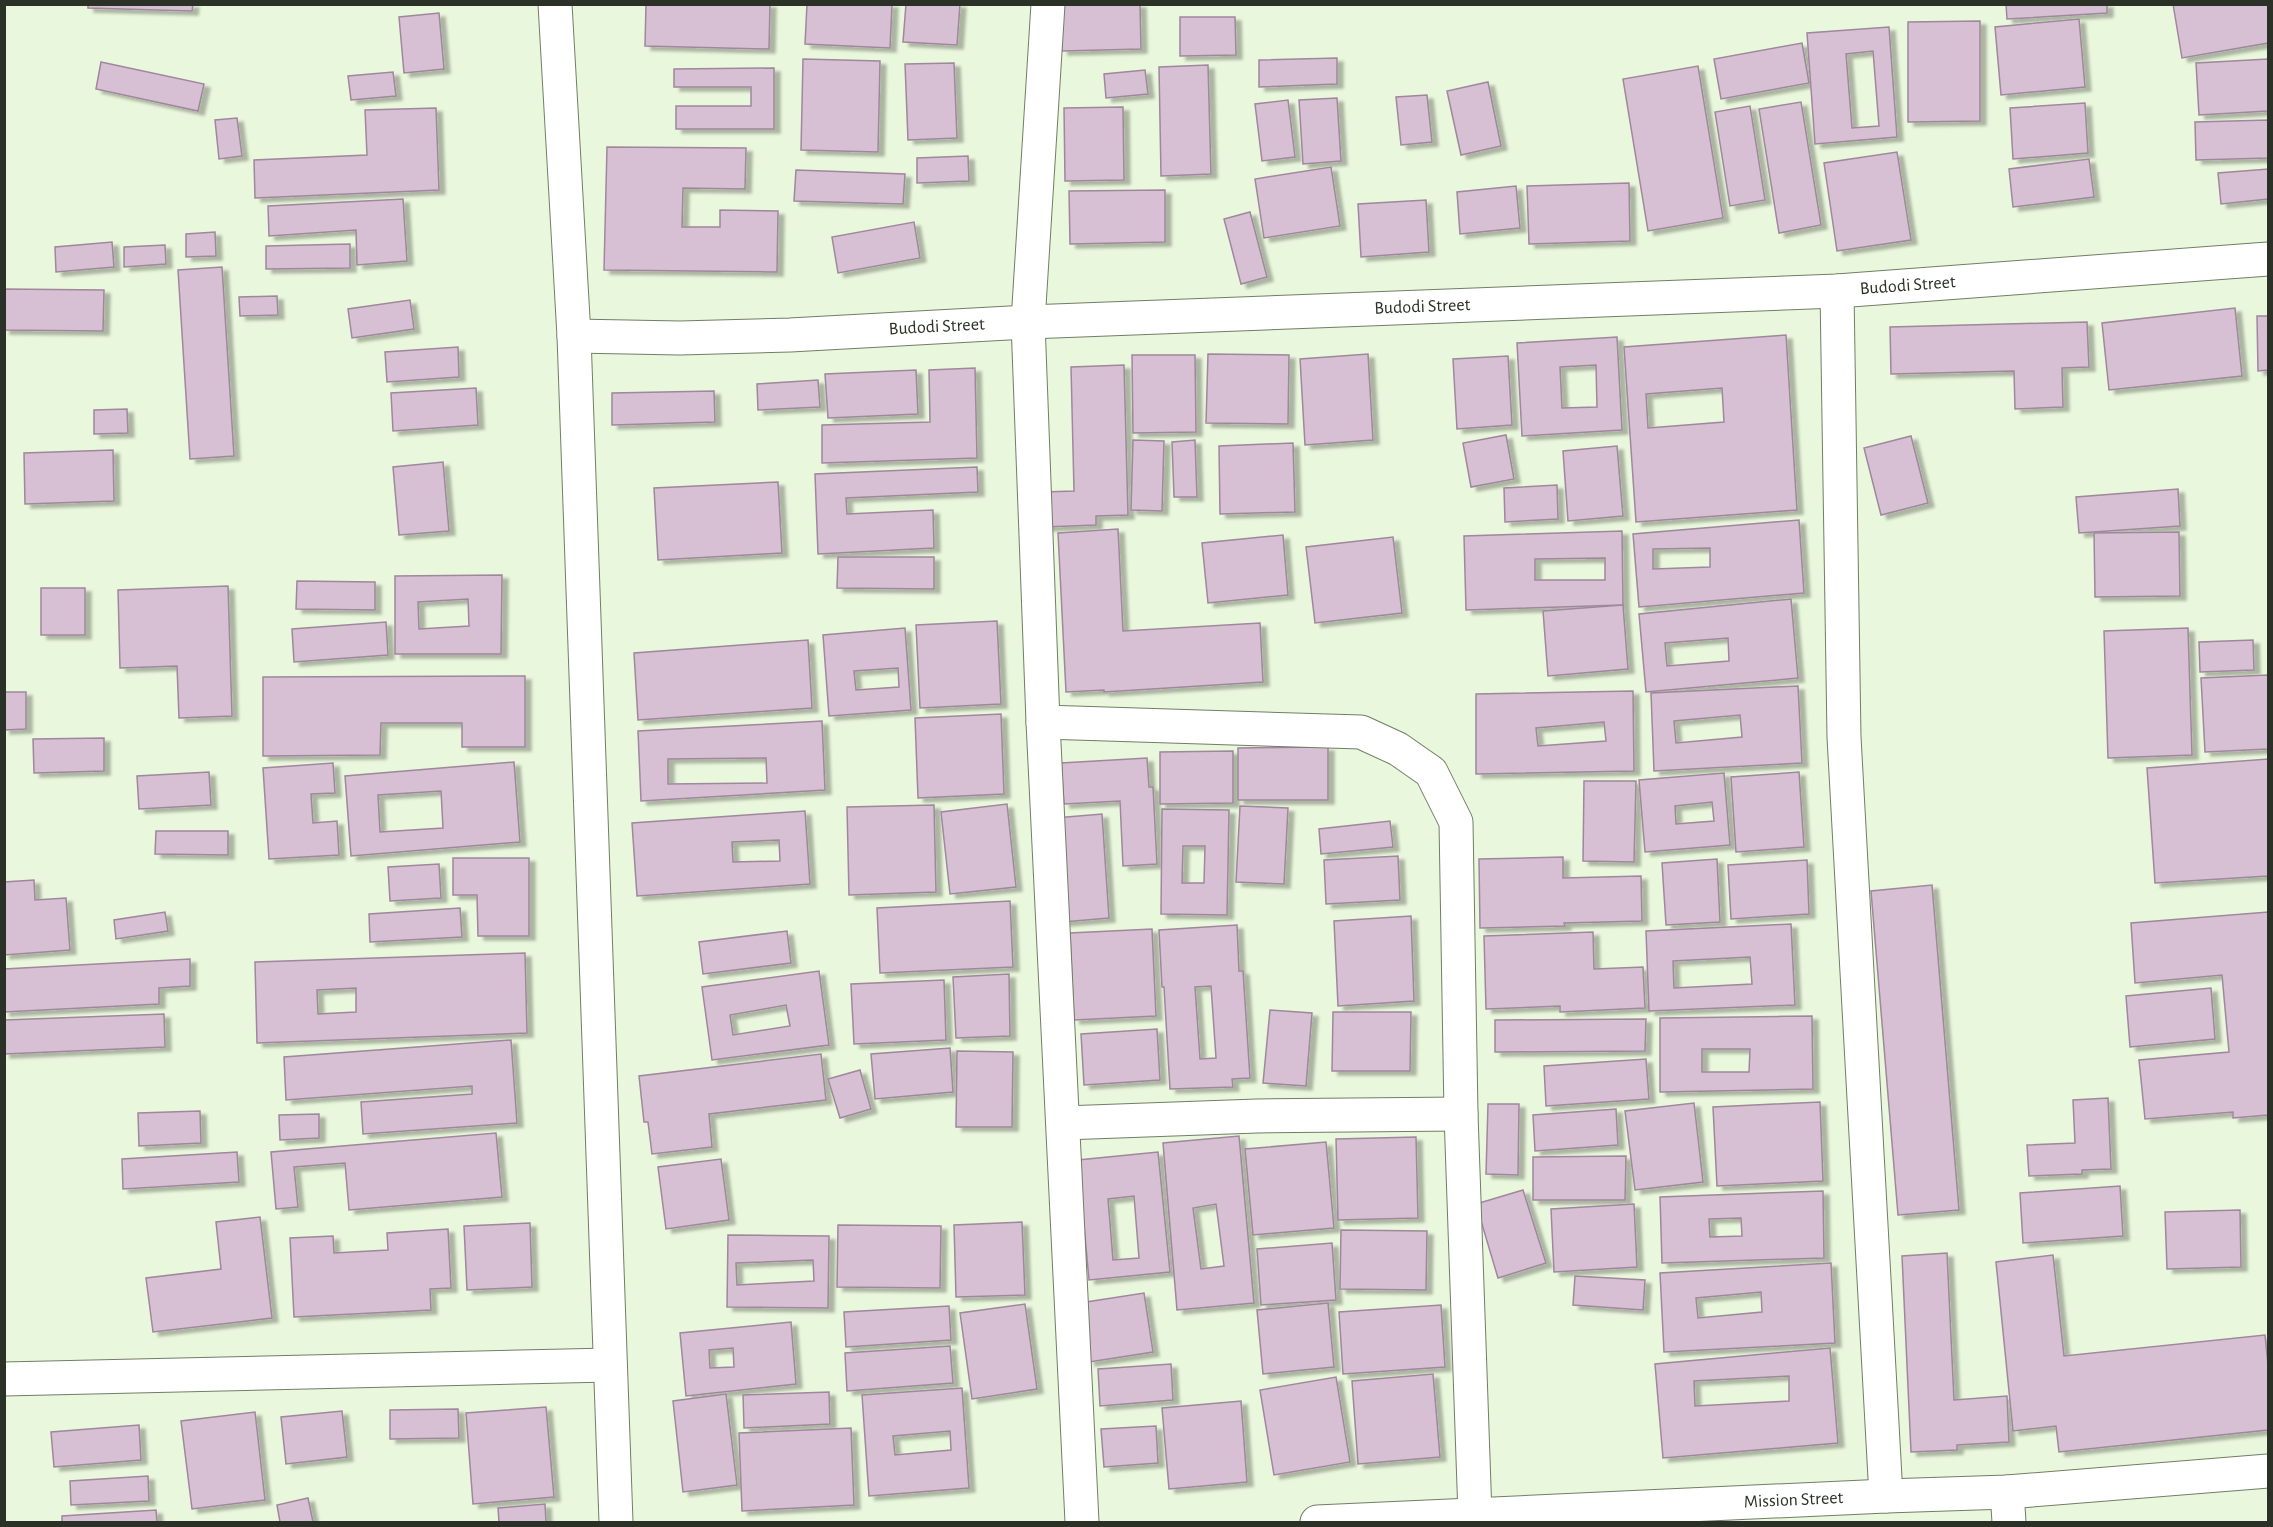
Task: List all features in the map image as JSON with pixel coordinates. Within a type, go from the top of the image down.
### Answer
[{"type":"street","points":[[555,4],[574,336],[616,1522]]},
{"type":"street","points":[[1048,4],[1028,322],[1043,722],[1082,1522]]},
{"type":"street","name":"Budodi Street","points":[[574,336],[680,338],[790,335],[1028,322],[1837,291],[2268,259]]},
{"type":"street","points":[[1837,291],[1844,737],[1886,1496]]},
{"type":"street","points":[[1043,722],[1361,732],[1398,749],[1431,772],[1456,822],[1461,1114],[1475,1515]]},
{"type":"street","points":[[1063,1123],[1257,1116],[1461,1114]]},
{"type":"street","points":[[4,1379],[610,1365]]},
{"type":"street","name":"Mission Street","points":[[1317,1522],[1475,1515],[1633,1516],[1886,1496],[2008,1507],[2268,1471]]},
{"type":"building","points":[[88,4],[193,4],[192,11],[88,8]]},
{"type":"building","points":[[646,4],[770,4],[769,49],[645,46]]},
{"type":"building","points":[[807,4],[892,4],[890,48],[805,44]]},
{"type":"building","points":[[906,4],[960,4],[957,45],[903,42]]},
{"type":"building","points":[[1061,4],[1140,4],[1141,49],[1062,51]]},
{"type":"building","points":[[2006,4],[2107,4],[2107,13],[2007,19]]},
{"type":"building","points":[[2173,4],[2268,4],[2268,43],[2182,58]]},
{"type":"building","points":[[439,13],[444,69],[404,73],[399,17]]},
{"type":"building","points":[[1180,17],[1235,17],[1236,55],[1180,56]]},
{"type":"building","points":[[2079,19],[2085,87],[2001,95],[1995,27]]},
{"type":"building","points":[[1980,21],[1980,121],[1908,122],[1908,22]]},
{"type":"building","points":[[1889,27],[1897,137],[1815,144],[1807,33]],"holes":[[[1873,51],[1879,126],[1852,128],[1846,54]]]},
{"type":"building","points":[[1802,43],[1809,83],[1721,99],[1714,59]]},
{"type":"building","points":[[1337,58],[1337,84],[1259,87],[1259,60]]},
{"type":"building","points":[[803,59],[880,61],[878,152],[801,150]]},
{"type":"building","points":[[2268,59],[2268,111],[2199,115],[2196,63]]},
{"type":"building","points":[[101,62],[204,84],[198,111],[96,89]]},
{"type":"building","points":[[954,63],[957,138],[908,140],[905,64]]},
{"type":"building","points":[[1208,65],[1211,174],[1161,176],[1159,67]]},
{"type":"building","points":[[1698,66],[1723,218],[1648,231],[1623,79]]},
{"type":"building","points":[[774,68],[774,129],[676,129],[676,106],[751,106],[751,87],[674,87],[674,69]]},
{"type":"building","points":[[1145,70],[1148,94],[1106,98],[1104,74]]},
{"type":"building","points":[[393,72],[396,96],[351,100],[348,76]]},
{"type":"building","points":[[1488,82],[1501,146],[1461,155],[1447,91]]},
{"type":"building","points":[[1427,95],[1432,142],[1401,145],[1396,97]]},
{"type":"building","points":[[1337,98],[1341,161],[1303,164],[1299,100]]},
{"type":"building","points":[[1288,100],[1295,157],[1262,161],[1255,104]]},
{"type":"building","points":[[1801,102],[1821,225],[1779,233],[1759,109]]},
{"type":"building","points":[[2085,103],[2088,153],[2013,159],[2010,108]]},
{"type":"building","points":[[1750,106],[1765,200],[1730,206],[1715,112]]},
{"type":"building","points":[[1123,107],[1124,180],[1065,181],[1064,108]]},
{"type":"building","points":[[436,108],[439,190],[255,198],[254,160],[367,155],[365,110]]},
{"type":"building","points":[[237,118],[242,156],[219,159],[215,120]]},
{"type":"building","points":[[2268,120],[2268,158],[2196,160],[2195,122]]},
{"type":"building","points":[[607,147],[746,148],[745,189],[683,188],[682,227],[720,227],[720,210],[778,211],[777,272],[604,270]]},
{"type":"building","points":[[1897,152],[1911,240],[1837,251],[1824,163]]},
{"type":"building","points":[[968,156],[969,181],[917,183],[917,158]]},
{"type":"building","points":[[2089,159],[2094,197],[2013,207],[2009,169]]},
{"type":"building","points":[[1331,167],[1340,226],[1264,238],[1255,179]]},
{"type":"building","points":[[2268,169],[2268,199],[2221,204],[2218,173]]},
{"type":"building","points":[[796,170],[905,174],[903,204],[794,201]]},
{"type":"building","points":[[1629,183],[1630,241],[1529,244],[1527,186]]},
{"type":"building","points":[[1516,186],[1520,228],[1460,234],[1457,192]]},
{"type":"building","points":[[1165,190],[1165,242],[1070,244],[1069,191]]},
{"type":"building","points":[[403,199],[407,261],[357,265],[356,230],[269,236],[268,206]]},
{"type":"building","points":[[1426,200],[1429,252],[1361,257],[1358,204]]},
{"type":"building","points":[[1250,212],[1267,277],[1241,284],[1224,219]]},
{"type":"building","points":[[914,222],[920,258],[838,273],[832,237]]},
{"type":"building","points":[[215,232],[216,256],[186,257],[186,234]]},
{"type":"building","points":[[112,242],[114,267],[56,272],[55,247]]},
{"type":"building","points":[[350,244],[350,268],[266,269],[266,246]]},
{"type":"building","points":[[165,245],[166,264],[124,267],[124,247]]},
{"type":"building","points":[[222,267],[234,456],[190,459],[178,270]]},
{"type":"building","points":[[4,289],[104,290],[103,331],[4,330]]},
{"type":"building","points":[[277,296],[278,315],[240,316],[239,297]]},
{"type":"building","points":[[410,300],[414,329],[352,338],[348,309]]},
{"type":"building","points":[[2235,308],[2242,376],[2109,390],[2102,323]]},
{"type":"building","points":[[2257,316],[2268,316],[2268,370],[2258,371]]},
{"type":"building","points":[[2087,322],[2089,367],[2062,368],[2063,407],[2015,409],[2014,371],[1891,374],[1890,327]]},
{"type":"building","points":[[1786,335],[1797,510],[1636,522],[1624,347]],"holes":[[[1722,388],[1724,422],[1648,428],[1646,394]]]},
{"type":"building","points":[[1617,337],[1622,430],[1522,436],[1517,343]],"holes":[[[1596,365],[1597,407],[1562,408],[1560,367]]]},
{"type":"building","points":[[458,347],[459,377],[387,382],[385,352]]},
{"type":"building","points":[[1208,354],[1289,355],[1288,424],[1206,423]]},
{"type":"building","points":[[1368,354],[1373,440],[1305,445],[1300,359]]},
{"type":"building","points":[[1132,355],[1195,355],[1196,432],[1133,433]]},
{"type":"building","points":[[1508,356],[1512,425],[1457,429],[1453,359]]},
{"type":"building","points":[[1124,365],[1128,515],[1096,516],[1096,525],[1044,527],[1043,492],[1074,491],[1071,367]]},
{"type":"building","points":[[975,368],[977,458],[822,463],[822,425],[930,422],[929,370]]},
{"type":"building","points":[[916,370],[918,414],[828,418],[825,374]]},
{"type":"building","points":[[818,380],[820,407],[758,410],[757,384]]},
{"type":"building","points":[[476,388],[478,425],[393,431],[391,393]]},
{"type":"building","points":[[714,391],[715,422],[612,425],[612,393]]},
{"type":"building","points":[[127,409],[128,433],[94,434],[94,410]]},
{"type":"building","points":[[1506,435],[1514,479],[1471,487],[1463,443]]},
{"type":"building","points":[[1911,436],[1928,503],[1881,515],[1864,448]]},
{"type":"building","points":[[1133,440],[1164,441],[1162,511],[1131,510]]},
{"type":"building","points":[[1195,440],[1197,497],[1174,497],[1172,442]]},
{"type":"building","points":[[1293,443],[1295,512],[1220,514],[1219,446]]},
{"type":"building","points":[[1617,446],[1623,516],[1568,521],[1563,451]]},
{"type":"building","points":[[113,450],[114,501],[25,504],[24,453]]},
{"type":"building","points":[[443,462],[449,531],[399,535],[393,467]]},
{"type":"building","points":[[977,467],[978,492],[846,498],[847,514],[933,510],[934,548],[818,554],[815,474]]},
{"type":"building","points":[[778,482],[782,553],[658,560],[654,488]]},
{"type":"building","points":[[1557,485],[1558,519],[1505,522],[1504,488]]},
{"type":"building","points":[[2178,489],[2180,526],[2079,533],[2076,497]]},
{"type":"building","points":[[1799,520],[1804,593],[1639,607],[1633,534]],"holes":[[[1710,548],[1710,567],[1653,569],[1653,549]]]},
{"type":"building","points":[[1118,529],[1123,631],[1260,623],[1263,682],[1104,692],[1104,690],[1066,692],[1058,533]]},
{"type":"building","points":[[1622,531],[1623,605],[1466,610],[1464,536]],"holes":[[[1605,558],[1605,580],[1535,580],[1535,559]]]},
{"type":"building","points":[[2179,532],[2180,596],[2095,597],[2094,533]]},
{"type":"building","points":[[1283,535],[1288,595],[1208,603],[1202,543]]},
{"type":"building","points":[[1393,537],[1402,613],[1315,623],[1306,547]]},
{"type":"building","points":[[838,557],[934,557],[934,589],[837,588]]},
{"type":"building","points":[[502,575],[501,654],[395,654],[395,576]],"holes":[[[468,599],[469,626],[419,629],[418,602]]]},
{"type":"building","points":[[297,581],[375,582],[375,610],[296,609]]},
{"type":"building","points":[[228,586],[232,716],[179,718],[177,666],[120,668],[118,590]]},
{"type":"building","points":[[41,588],[85,588],[85,635],[41,635]]},
{"type":"building","points":[[1791,599],[1798,678],[1646,692],[1639,614]],"holes":[[[1728,638],[1729,661],[1667,666],[1665,643]]]},
{"type":"building","points":[[1623,605],[1628,669],[1548,676],[1543,611]]},
{"type":"building","points":[[997,621],[1001,704],[920,708],[916,625]]},
{"type":"building","points":[[386,622],[388,655],[294,662],[292,629]]},
{"type":"building","points":[[905,628],[911,710],[829,716],[823,635]],"holes":[[[898,668],[899,687],[856,690],[854,671]]]},
{"type":"building","points":[[2188,628],[2192,755],[2108,758],[2104,631]]},
{"type":"building","points":[[808,640],[812,708],[638,720],[634,653]]},
{"type":"building","points":[[2253,640],[2254,670],[2200,672],[2199,642]]},
{"type":"building","points":[[2268,675],[2268,749],[2205,752],[2201,678]]},
{"type":"building","points":[[525,676],[525,747],[462,747],[462,723],[381,723],[380,755],[263,756],[263,677]]},
{"type":"building","points":[[1798,686],[1802,763],[1654,771],[1651,693]],"holes":[[[1740,715],[1742,737],[1676,743],[1674,721]]]},
{"type":"building","points":[[1633,691],[1634,771],[1476,774],[1476,694]],"holes":[[[1604,722],[1606,741],[1538,746],[1536,728]]]},
{"type":"building","points":[[4,692],[26,692],[26,729],[4,730]]},
{"type":"building","points":[[1001,714],[1004,794],[918,798],[915,718]]},
{"type":"building","points":[[822,721],[825,790],[641,801],[638,731]],"holes":[[[766,758],[767,783],[668,784],[668,759]]]},
{"type":"building","points":[[104,738],[104,771],[34,773],[33,739]]},
{"type":"building","points":[[1328,747],[1328,800],[1238,800],[1238,748]]},
{"type":"building","points":[[1233,751],[1233,803],[1160,804],[1160,752]]},
{"type":"building","points":[[1147,758],[1149,787],[1153,787],[1157,864],[1123,866],[1120,801],[1064,804],[1061,763]]},
{"type":"building","points":[[2268,759],[2268,876],[2155,883],[2147,768]]},
{"type":"building","points":[[514,762],[520,842],[351,856],[345,776]],"holes":[[[441,791],[443,828],[380,832],[378,795]]]},
{"type":"building","points":[[333,763],[335,793],[311,794],[313,823],[337,821],[339,855],[269,859],[263,768]]},
{"type":"building","points":[[209,772],[211,805],[139,809],[137,776]]},
{"type":"building","points":[[1799,772],[1804,847],[1736,852],[1731,777]]},
{"type":"building","points":[[1724,773],[1730,845],[1645,852],[1639,780]],"holes":[[[1712,802],[1714,821],[1676,824],[1675,806]]]},
{"type":"building","points":[[1584,781],[1636,781],[1634,862],[1583,861]]},
{"type":"building","points":[[1007,804],[1016,887],[950,894],[941,812]]},
{"type":"building","points":[[934,805],[936,892],[849,895],[847,807]]},
{"type":"building","points":[[1240,806],[1288,808],[1284,884],[1236,882]]},
{"type":"building","points":[[1162,809],[1229,810],[1227,915],[1161,914]],"holes":[[[1183,846],[1205,846],[1204,883],[1182,883]]]},
{"type":"building","points":[[805,811],[810,884],[637,896],[632,823]],"holes":[[[779,840],[780,861],[733,862],[732,842]]]},
{"type":"building","points":[[1102,814],[1109,918],[1063,922],[1055,818]]},
{"type":"building","points":[[1390,821],[1393,847],[1321,854],[1319,829]]},
{"type":"building","points":[[156,831],[228,831],[228,855],[155,854]]},
{"type":"building","points":[[1398,856],[1400,900],[1326,904],[1324,860]]},
{"type":"building","points":[[1563,857],[1563,878],[1641,876],[1642,921],[1480,928],[1479,859]]},
{"type":"building","points":[[453,858],[529,858],[529,936],[478,936],[477,895],[453,895]]},
{"type":"building","points":[[1717,859],[1720,922],[1666,925],[1662,863]]},
{"type":"building","points":[[1807,860],[1809,914],[1731,919],[1728,865]]},
{"type":"building","points":[[439,864],[441,898],[390,901],[388,867]]},
{"type":"building","points":[[34,880],[35,900],[66,898],[70,950],[4,955],[4,882]]},
{"type":"building","points":[[1932,885],[1959,1210],[1898,1215],[1871,891]]},
{"type":"building","points":[[1010,901],[1013,967],[880,973],[877,908]]},
{"type":"building","points":[[460,908],[462,937],[370,942],[369,914]]},
{"type":"building","points":[[165,912],[168,931],[116,939],[114,920]]},
{"type":"building","points":[[2268,912],[2268,1115],[2233,1118],[2233,1112],[2145,1119],[2139,1060],[2229,1052],[2222,975],[2135,983],[2131,923]]},
{"type":"building","points":[[1411,916],[1414,1001],[1338,1006],[1334,921]]},
{"type":"building","points":[[1791,924],[1795,1005],[1649,1011],[1646,931]],"holes":[[[1750,957],[1752,984],[1674,988],[1673,961]]]},
{"type":"building","points":[[1237,925],[1239,971],[1243,971],[1250,1078],[1232,1079],[1233,1087],[1170,1089],[1159,930]],"holes":[[[1211,986],[1216,1058],[1200,1059],[1195,987]]]},
{"type":"building","points":[[1152,929],[1156,1016],[1074,1020],[1070,933]]},
{"type":"building","points":[[787,931],[791,963],[703,974],[699,942]]},
{"type":"building","points":[[1593,932],[1594,969],[1643,967],[1645,1008],[1560,1012],[1560,1006],[1486,1009],[1484,936]]},
{"type":"building","points":[[525,953],[527,1033],[257,1043],[255,962]],"holes":[[[356,988],[356,1012],[318,1014],[317,990]]]},
{"type":"building","points":[[190,959],[190,986],[159,988],[159,1004],[4,1012],[4,969]]},
{"type":"building","points":[[819,971],[829,1045],[712,1060],[702,987]],"holes":[[[786,1005],[790,1026],[733,1035],[730,1015]]]},
{"type":"building","points":[[1009,974],[1010,1036],[956,1038],[953,977]]},
{"type":"building","points":[[944,980],[946,1040],[854,1044],[851,984]]},
{"type":"building","points":[[2211,988],[2215,1039],[2130,1047],[2126,996]]},
{"type":"building","points":[[1270,1010],[1312,1013],[1306,1086],[1263,1083]]},
{"type":"building","points":[[1333,1012],[1411,1012],[1410,1071],[1332,1071]]},
{"type":"building","points":[[164,1014],[165,1047],[4,1054],[4,1020]]},
{"type":"building","points":[[1812,1016],[1813,1089],[1660,1092],[1660,1018]],"holes":[[[1702,1049],[1750,1049],[1749,1072],[1702,1072]]]},
{"type":"building","points":[[1646,1019],[1645,1051],[1495,1052],[1495,1020]]},
{"type":"building","points":[[1157,1029],[1160,1080],[1084,1085],[1081,1034]]},
{"type":"building","points":[[511,1040],[517,1123],[363,1134],[361,1102],[472,1094],[472,1086],[286,1100],[284,1057]]},
{"type":"building","points":[[950,1048],[953,1092],[875,1099],[871,1054]]},
{"type":"building","points":[[957,1051],[1013,1052],[1012,1127],[956,1127]]},
{"type":"building","points":[[821,1054],[826,1100],[709,1114],[712,1147],[652,1154],[648,1122],[644,1122],[639,1076]]},
{"type":"building","points":[[1646,1059],[1649,1099],[1546,1106],[1544,1066]]},
{"type":"building","points":[[860,1070],[871,1109],[840,1118],[828,1079]]},
{"type":"building","points":[[2108,1098],[2111,1169],[2082,1170],[2082,1174],[2029,1176],[2027,1145],[2075,1143],[2073,1100]]},
{"type":"building","points":[[1820,1102],[1823,1181],[1717,1186],[1713,1107]]},
{"type":"building","points":[[1694,1103],[1703,1182],[1635,1190],[1625,1111]]},
{"type":"building","points":[[1488,1104],[1519,1104],[1518,1175],[1486,1174]]},
{"type":"building","points":[[1616,1109],[1618,1145],[1535,1151],[1533,1115]]},
{"type":"building","points":[[200,1111],[201,1143],[139,1146],[138,1113]]},
{"type":"building","points":[[319,1114],[319,1138],[280,1140],[279,1115]]},
{"type":"building","points":[[496,1133],[502,1197],[349,1210],[345,1163],[294,1167],[298,1207],[276,1209],[271,1152]]},
{"type":"building","points":[[1239,1136],[1254,1303],[1177,1310],[1163,1143]],"holes":[[[1216,1204],[1224,1266],[1201,1269],[1193,1208]]]},
{"type":"building","points":[[1416,1137],[1418,1218],[1338,1220],[1336,1139]]},
{"type":"building","points":[[1326,1142],[1334,1228],[1253,1235],[1245,1149]]},
{"type":"building","points":[[237,1152],[239,1182],[123,1189],[122,1159]]},
{"type":"building","points":[[1158,1152],[1170,1272],[1089,1280],[1078,1160]],"holes":[[[1134,1196],[1139,1258],[1113,1260],[1108,1199]]]},
{"type":"building","points":[[1626,1156],[1625,1200],[1533,1200],[1533,1157]]},
{"type":"building","points":[[721,1159],[729,1220],[666,1229],[658,1167]]},
{"type":"building","points":[[2120,1186],[2123,1236],[2023,1243],[2020,1193]]},
{"type":"building","points":[[1523,1190],[1546,1263],[1498,1278],[1476,1204]]},
{"type":"building","points":[[1823,1191],[1824,1258],[1662,1263],[1660,1197]],"holes":[[[1741,1218],[1742,1236],[1710,1237],[1709,1219]]]},
{"type":"building","points":[[1634,1204],[1637,1267],[1554,1272],[1551,1209]]},
{"type":"building","points":[[2240,1210],[2241,1267],[2167,1269],[2165,1212]]},
{"type":"building","points":[[260,1217],[272,1318],[153,1332],[146,1278],[221,1269],[216,1222]]},
{"type":"building","points":[[1022,1222],[1025,1295],[956,1297],[954,1225]]},
{"type":"building","points":[[530,1223],[532,1287],[467,1290],[464,1226]]},
{"type":"building","points":[[838,1225],[941,1226],[940,1288],[837,1287]]},
{"type":"building","points":[[448,1229],[451,1288],[430,1289],[431,1310],[294,1317],[290,1238],[333,1236],[334,1253],[388,1250],[387,1233]]},
{"type":"building","points":[[1341,1230],[1427,1231],[1426,1290],[1340,1289]]},
{"type":"building","points":[[728,1235],[829,1236],[828,1308],[727,1307]],"holes":[[[813,1260],[814,1281],[737,1285],[736,1263]]]},
{"type":"building","points":[[1332,1243],[1336,1300],[1261,1305],[1257,1249]]},
{"type":"building","points":[[1947,1253],[1954,1400],[2007,1396],[2009,1442],[1957,1445],[1957,1450],[1911,1452],[1902,1256]]},
{"type":"building","points":[[2053,1255],[2064,1356],[2265,1335],[2268,1365],[2268,1430],[2059,1452],[2056,1426],[2013,1431],[1996,1262]]},
{"type":"building","points":[[1831,1263],[1835,1343],[1664,1352],[1660,1273]],"holes":[[[1761,1292],[1762,1312],[1698,1318],[1696,1298]]]},
{"type":"building","points":[[1575,1276],[1645,1280],[1643,1310],[1573,1305]]},
{"type":"building","points":[[1144,1293],[1153,1352],[1089,1362],[1080,1303]]},
{"type":"building","points":[[1328,1303],[1334,1367],[1263,1374],[1257,1310]]},
{"type":"building","points":[[1025,1304],[1037,1389],[972,1399],[960,1313]]},
{"type":"building","points":[[1441,1305],[1445,1367],[1343,1374],[1339,1312]]},
{"type":"building","points":[[949,1306],[951,1340],[846,1347],[844,1312]]},
{"type":"building","points":[[791,1322],[796,1384],[686,1396],[680,1333]],"holes":[[[733,1348],[734,1367],[710,1368],[709,1350]]]},
{"type":"building","points":[[950,1346],[953,1383],[847,1391],[845,1353]]},
{"type":"building","points":[[1830,1348],[1838,1443],[1663,1458],[1655,1364]],"holes":[[[1789,1376],[1789,1401],[1695,1406],[1694,1381]]]},
{"type":"building","points":[[1171,1364],[1173,1400],[1100,1406],[1098,1369]]},
{"type":"building","points":[[1433,1374],[1440,1457],[1358,1464],[1352,1381]]},
{"type":"building","points":[[1336,1377],[1350,1462],[1274,1475],[1260,1390]]},
{"type":"building","points":[[962,1388],[969,1488],[869,1496],[862,1395]],"holes":[[[950,1431],[951,1450],[895,1455],[893,1436]]]},
{"type":"building","points":[[829,1392],[830,1424],[744,1428],[743,1395]]},
{"type":"building","points":[[726,1394],[737,1485],[683,1492],[673,1401]]},
{"type":"building","points":[[1241,1401],[1247,1482],[1169,1489],[1162,1408]]},
{"type":"building","points":[[546,1407],[554,1497],[473,1504],[466,1413]]},
{"type":"building","points":[[458,1409],[459,1438],[390,1439],[390,1410]]},
{"type":"building","points":[[342,1411],[347,1457],[286,1464],[281,1417]]},
{"type":"building","points":[[255,1412],[265,1500],[192,1509],[181,1421]]},
{"type":"building","points":[[139,1425],[141,1460],[54,1467],[51,1432]]},
{"type":"building","points":[[1156,1426],[1158,1463],[1104,1467],[1101,1429]]},
{"type":"building","points":[[851,1428],[854,1505],[742,1511],[739,1433]]},
{"type":"building","points":[[148,1476],[149,1501],[71,1505],[70,1481]]},
{"type":"building","points":[[308,1498],[313,1522],[280,1522],[277,1505]]},
{"type":"building","points":[[545,1504],[546,1522],[499,1522],[498,1508]]},
{"type":"building","points":[[156,1510],[157,1522],[62,1522],[62,1516]]}]
